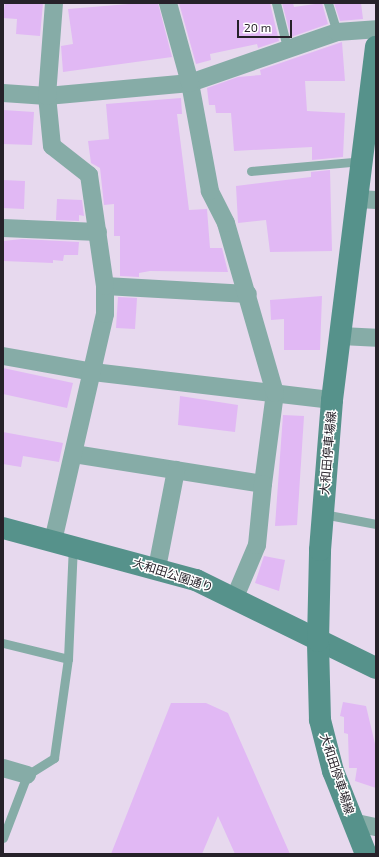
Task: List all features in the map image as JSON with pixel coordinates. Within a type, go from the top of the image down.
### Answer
[{"type":"main road","name":"大和田停車場線","points":[[366,854],[333,771],[320,720],[318,641],[323,514],[332,400],[341,336],[367,200],[362,161],[376,47]]},
{"type":"main road","name":"大和田公園通り","points":[[3,528],[157,568],[235,597],[318,641],[376,668]]},
{"type":"street","points":[[54,3],[47,96],[52,146],[88,175],[98,232],[105,286],[106,314],[74,454],[63,544]]},
{"type":"street","points":[[168,3],[190,83],[210,191],[226,223],[248,294],[275,394],[263,484],[257,545],[235,597]]},
{"type":"street","points":[[3,93],[47,96],[190,83],[288,51],[337,32],[376,29]]},
{"type":"street","points":[[3,228],[98,232]]},
{"type":"street","points":[[105,286],[248,294]]},
{"type":"street","points":[[341,336],[376,338]]},
{"type":"street","points":[[3,356],[93,372],[332,400]]},
{"type":"street","points":[[74,454],[263,484]]},
{"type":"street","points":[[157,568],[176,470]]},
{"type":"street","points":[[3,768],[27,775]]},
{"type":"street","points":[[352,822],[376,827]]},
{"type":"lane","points":[[276,3],[288,51]]},
{"type":"lane","points":[[328,3],[337,32]]},
{"type":"lane","points":[[251,171],[362,161]]},
{"type":"lane","points":[[323,514],[376,524]]},
{"type":"lane","points":[[3,838],[27,775],[54,758],[68,658],[63,544]]},
{"type":"lane","points":[[3,643],[68,658]]},
{"type":"building","points":[[5,3],[43,3],[40,36],[16,34],[17,19],[3,18]]},
{"type":"building","points":[[158,3],[172,57],[63,72],[61,46],[73,44],[68,9]]},
{"type":"building","points":[[179,3],[270,3],[279,41],[258,48],[257,44],[210,54],[211,60],[196,64]]},
{"type":"building","points":[[282,3],[293,3],[294,7],[322,3],[328,24],[291,37]]},
{"type":"building","points":[[334,3],[361,3],[363,19],[340,21]]},
{"type":"building","points":[[342,42],[345,81],[305,81],[307,111],[345,113],[343,157],[312,160],[312,147],[234,151],[231,113],[216,113],[215,105],[209,105],[207,88],[238,77],[261,75],[260,70]]},
{"type":"building","points":[[181,98],[182,114],[177,114],[189,210],[207,209],[210,248],[222,248],[228,272],[150,271],[139,273],[139,277],[120,276],[120,236],[114,236],[114,204],[104,205],[100,168],[91,163],[88,141],[109,139],[106,104]]},
{"type":"building","points":[[3,110],[34,112],[32,145],[3,144]]},
{"type":"building","points":[[330,170],[332,251],[270,252],[266,220],[238,223],[236,186],[311,177],[311,172]]},
{"type":"building","points":[[3,180],[25,181],[24,209],[3,208]]},
{"type":"building","points":[[57,199],[82,200],[84,216],[79,215],[79,221],[56,220]]},
{"type":"building","points":[[22,239],[79,242],[78,255],[64,255],[63,261],[53,260],[53,263],[3,261],[3,241]]},
{"type":"building","points":[[322,296],[320,350],[284,350],[284,319],[271,320],[270,300]]},
{"type":"building","points":[[118,297],[137,298],[135,329],[116,328]]},
{"type":"building","points":[[3,368],[73,383],[67,408],[3,394]]},
{"type":"building","points":[[180,396],[238,405],[235,432],[178,425]]},
{"type":"building","points":[[283,415],[304,416],[297,525],[275,526]]},
{"type":"building","points":[[3,432],[63,443],[59,462],[23,456],[21,467],[3,464]]},
{"type":"building","points":[[264,556],[285,560],[279,591],[255,583]]},
{"type":"building","points":[[343,702],[366,706],[376,748],[376,788],[355,781],[357,768],[349,768],[348,734],[344,733],[344,717],[340,716]]},
{"type":"building","points":[[171,703],[206,703],[228,713],[290,854],[235,854],[218,816],[202,854],[111,854]]}]
